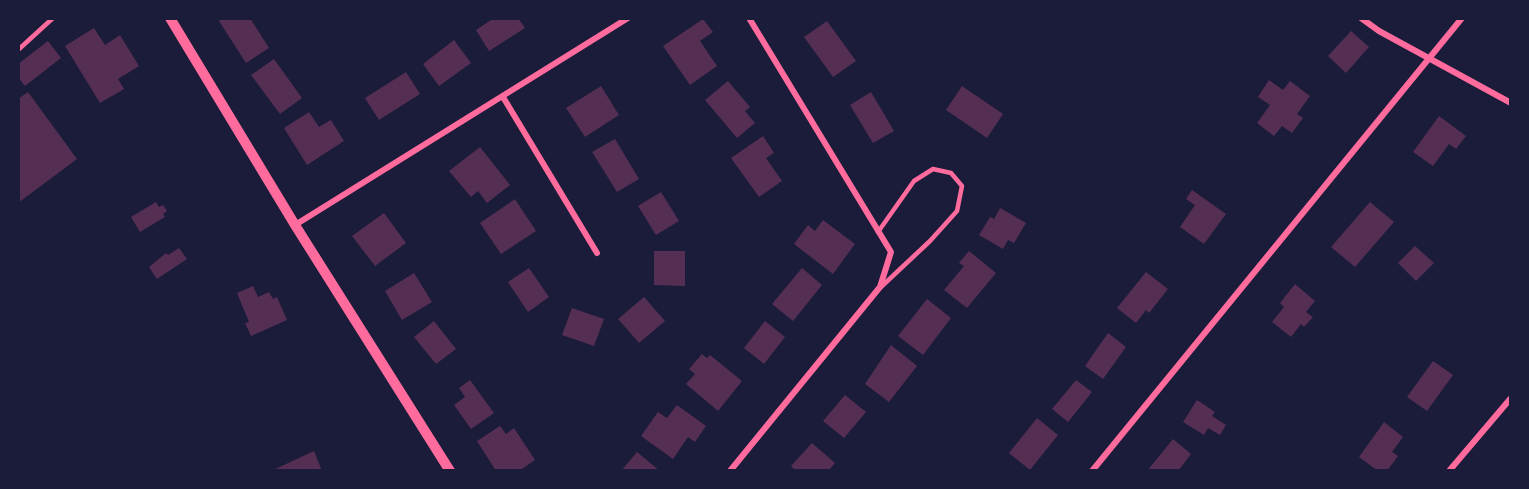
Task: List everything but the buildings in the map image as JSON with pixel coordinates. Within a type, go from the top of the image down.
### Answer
[{"type":"street","points":[[170,18],[295,225],[450,471]]},
{"type":"street","points":[[295,225],[628,18]]},
{"type":"street","points":[[730,471],[880,287],[891,252],[748,18]]},
{"type":"street","points":[[1361,18],[1511,103]]},
{"type":"street","points":[[1092,471],[1462,18]]},
{"type":"street","points":[[503,97],[597,253]]},
{"type":"street","points":[[1449,471],[1511,398]]},
{"type":"lane","points":[[18,50],[53,18]]},
{"type":"lane","points":[[879,232],[914,181],[933,169],[951,173],[962,186],[957,210],[930,241],[880,287]]}]
